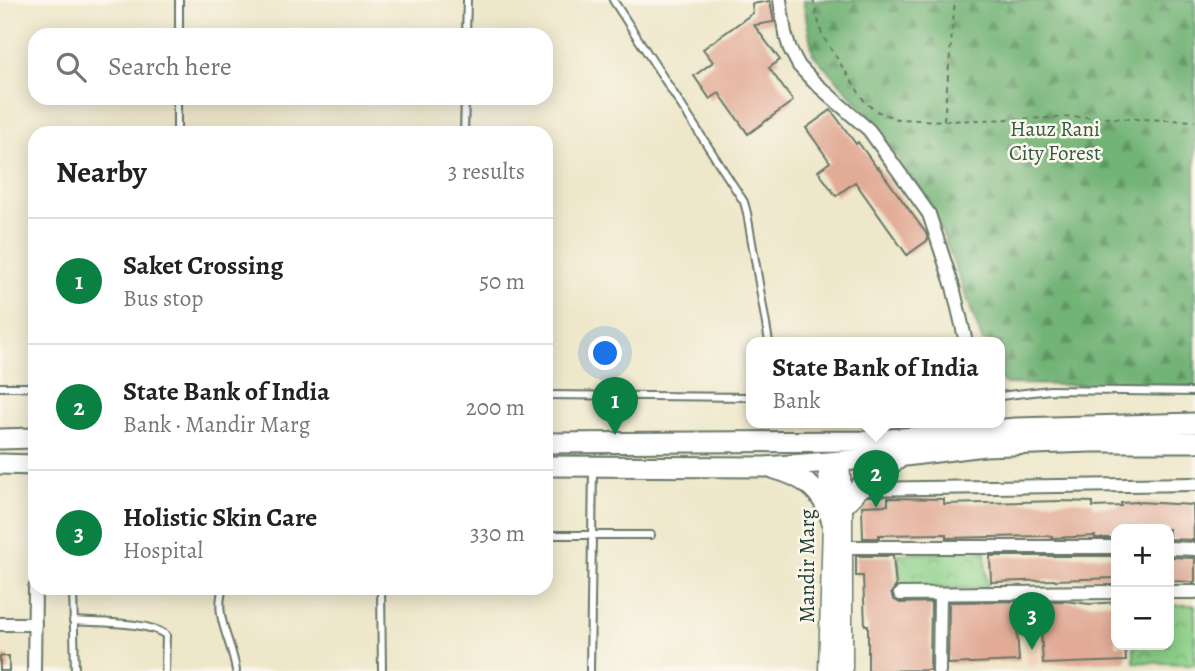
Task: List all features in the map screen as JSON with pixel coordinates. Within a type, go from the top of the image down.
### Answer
[{"type":"main road","points":[[1005,426],[1195,423]]},
{"type":"main road","points":[[966,428],[868,440],[826,442],[553,443],[554,466],[765,467],[905,456],[984,446],[1195,442]]},
{"type":"main road","points":[[0,439],[28,438]]},
{"type":"main road","points":[[843,506],[872,474],[905,456]]},
{"type":"main road","name":"Mandir Marg","points":[[833,462],[843,506],[843,671]]},
{"type":"main road","name":"Mandir Marg","points":[[828,671],[833,462]]},
{"type":"main road","points":[[0,464],[28,465]]},
{"type":"main road","points":[[765,467],[792,474],[809,484],[826,504],[832,523]]},
{"type":"street","points":[[780,0],[785,33],[799,66],[869,130],[929,214],[953,287],[965,337]]},
{"type":"street","points":[[857,489],[1195,484]]},
{"type":"street","points":[[843,547],[1111,547]]},
{"type":"street","points":[[1174,548],[1195,549]]},
{"type":"street","points":[[901,594],[1111,592]]},
{"type":"street","points":[[1174,592],[1195,592]]},
{"type":"street","points":[[939,671],[940,594]]},
{"type":"street","points":[[34,671],[35,595]]},
{"type":"street","points":[[0,624],[35,624]]},
{"type":"lane","points":[[179,0],[179,28]]},
{"type":"lane","points":[[466,28],[467,0]]},
{"type":"lane","points":[[613,0],[744,202],[768,337]]},
{"type":"lane","points":[[177,105],[177,126]]},
{"type":"lane","points":[[464,126],[465,105]]},
{"type":"lane","points":[[0,387],[28,387]]},
{"type":"lane","points":[[1005,395],[1050,390],[1195,393]]},
{"type":"lane","points":[[553,395],[746,397]]},
{"type":"lane","points":[[590,671],[594,466]]},
{"type":"lane","points":[[553,535],[651,536]]},
{"type":"lane","points":[[73,595],[75,671]]},
{"type":"lane","points":[[222,595],[219,607],[236,671]]},
{"type":"lane","points":[[382,595],[382,671]]},
{"type":"lane","points":[[74,621],[147,627],[160,631],[166,635],[165,671]]},
{"type":"path","points":[[813,0],[822,35],[865,102],[876,111],[897,118],[944,121],[1083,117],[1195,121]]},
{"type":"path","points":[[944,121],[955,0]]},
{"type":"shaded area","points":[[1038,635],[1040,664],[1026,666],[1025,636]]},
{"type":"green space","name":"Hauz Rani City Forest","points":[[803,0],[1195,0],[1195,387],[1005,383],[1005,337],[981,337],[934,211],[865,111],[813,54]]},
{"type":"green space","points":[[985,551],[987,588],[900,589],[898,554]]},
{"type":"green space","points":[[1174,605],[1195,605],[1195,664],[1134,662],[1134,650],[1174,650]]},
{"type":"building","points":[[770,1],[774,22],[754,25],[780,60],[769,68],[793,101],[748,134],[719,93],[710,99],[694,76],[713,62],[703,49],[753,13],[752,4]]},
{"type":"building","points":[[831,110],[856,144],[858,142],[878,167],[926,233],[928,240],[907,255],[855,182],[836,196],[818,171],[830,162],[806,128]]},
{"type":"building","points":[[888,498],[944,499],[944,504],[1061,501],[1093,502],[1093,507],[1138,502],[1193,505],[1194,540],[1174,539],[1174,524],[1111,524],[1111,538],[946,538],[946,534],[879,535],[879,538],[863,538],[862,506],[888,505]]},
{"type":"building","points":[[856,556],[893,556],[896,586],[891,593],[893,599],[900,603],[931,602],[930,670],[868,671],[868,625],[865,625],[863,576],[856,576]]},
{"type":"building","points":[[990,556],[1111,556],[1111,578],[991,582]]},
{"type":"building","points":[[1174,557],[1195,558],[1195,582],[1174,581]]},
{"type":"building","points":[[949,602],[1111,602],[1111,650],[1125,650],[1126,661],[1043,664],[1041,629],[1017,629],[1019,661],[948,664]]},
{"type":"building","points":[[0,656],[9,656],[9,671],[0,671]]},
{"type":"place","name":"Saket Crossing","points":[[615,435]]},
{"type":"place","name":"State Bank of India","points":[[876,508]]},
{"type":"place","name":"Holistic Skin Care","points":[[1032,650]]}]
